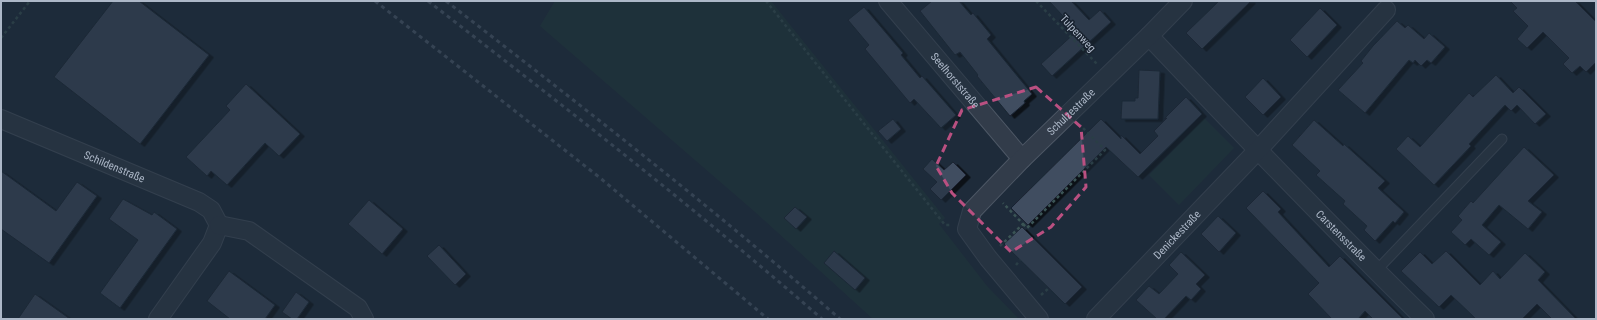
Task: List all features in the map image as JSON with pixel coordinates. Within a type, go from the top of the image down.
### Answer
[{"type":"street","name":"Seelhorststraße","points":[[888,1],[1022,159]]},
{"type":"street","name":"Schulzestraße","points":[[968,229],[972,211],[1022,159],[1183,1]]},
{"type":"street","points":[[1257,150],[1386,10]]},
{"type":"street","name":"Carstensstraße","points":[[1149,36],[1257,150],[1425,319]]},
{"type":"street","name":"Schildenstraße","points":[[1,119],[199,202],[212,210],[219,225]]},
{"type":"street","name":"Denickestraße","points":[[1096,319],[1257,150]]},
{"type":"street","points":[[158,319],[212,243],[219,225],[249,231],[358,308],[364,319]]},
{"type":"street","points":[[968,229],[988,258],[1039,319]]},
{"type":"lane","points":[[1376,271],[1502,139]]},
{"type":"path","points":[[1,38],[30,1]]},
{"type":"path","points":[[766,1],[945,225],[968,229]]},
{"type":"path","name":"Tulpenweg","points":[[1036,1],[1108,76]]},
{"type":"path","points":[[991,191],[1027,228],[1105,150],[1069,113]]},
{"type":"path","points":[[988,258],[1023,224]]},
{"type":"highlighted area","points":[[1036,87],[1081,127],[1086,187],[1051,227],[1011,252],[952,193],[936,166],[962,110]]},
{"type":"green space","points":[[555,1],[771,1],[945,218],[939,224],[987,286],[1019,319],[873,319],[755,212],[540,26]]},
{"type":"green space","points":[[1204,118],[1234,148],[1179,205],[1149,175]]},
{"type":"building","points":[[113,1],[139,1],[209,55],[140,144],[54,77]]},
{"type":"building","points":[[932,1],[959,1],[971,15],[973,13],[991,35],[987,39],[1032,94],[1024,101],[1025,103],[1010,116],[977,76],[978,75],[960,52],[955,55],[920,11]]},
{"type":"building","points":[[1049,1],[1071,1],[1089,20],[1100,10],[1111,22],[1052,76],[1041,64],[1077,31]]},
{"type":"building","points":[[1219,1],[1251,1],[1202,49],[1186,33]]},
{"type":"building","points":[[1510,1],[1575,1],[1596,22],[1596,62],[1586,72],[1580,66],[1572,73],[1563,64],[1569,58],[1543,32],[1527,48],[1517,39],[1528,26],[1513,11],[1517,8]]},
{"type":"building","points":[[864,7],[903,53],[901,55],[920,78],[922,76],[956,115],[941,128],[914,99],[910,103],[865,49],[869,45],[848,20]]},
{"type":"building","points":[[1320,8],[1337,25],[1307,57],[1290,40]]},
{"type":"building","points":[[1397,21],[1405,28],[1408,25],[1424,39],[1429,33],[1445,47],[1431,63],[1427,60],[1421,66],[1415,60],[1413,63],[1409,60],[1365,113],[1338,90],[1363,63],[1361,61],[1373,46]]},
{"type":"building","points":[[1139,70],[1160,71],[1158,119],[1121,119],[1122,101],[1135,101],[1135,98],[1138,98]]},
{"type":"building","points":[[1496,75],[1513,93],[1519,87],[1546,114],[1535,124],[1517,105],[1511,111],[1505,105],[1469,144],[1471,146],[1434,185],[1396,149],[1408,136],[1420,147],[1469,93],[1473,97]]},
{"type":"building","points":[[1263,78],[1281,97],[1263,115],[1245,97]]},
{"type":"building","points":[[246,84],[300,134],[279,156],[265,143],[227,185],[211,171],[207,176],[186,157],[230,110],[226,106]]},
{"type":"building","points":[[1186,97],[1202,114],[1138,177],[1106,147],[1028,225],[1011,208],[1101,119],[1121,139],[1121,135],[1140,154],[1158,136],[1154,131]]},
{"type":"building","points":[[893,119],[901,129],[887,141],[878,131]]},
{"type":"building","points":[[1314,120],[1343,146],[1344,144],[1385,181],[1378,188],[1404,212],[1395,223],[1393,221],[1375,241],[1364,230],[1367,226],[1343,204],[1345,201],[1316,175],[1320,171],[1292,145]]},
{"type":"building","points":[[1524,147],[1554,175],[1528,201],[1542,212],[1528,229],[1499,205],[1482,225],[1501,242],[1489,255],[1471,239],[1465,245],[1451,232],[1462,220],[1458,216],[1471,201],[1473,203]]},
{"type":"building","points":[[932,159],[944,170],[953,162],[966,175],[941,200],[930,189],[937,182],[923,169]]},
{"type":"building","points":[[1,171],[56,211],[77,182],[97,196],[49,263],[1,229]]},
{"type":"building","points":[[1263,191],[1281,209],[1278,212],[1329,267],[1340,256],[1403,319],[1373,319],[1365,311],[1358,319],[1332,319],[1308,294],[1319,283],[1246,208]]},
{"type":"building","points":[[123,199],[152,215],[154,212],[177,229],[120,308],[100,293],[138,240],[109,219]]},
{"type":"building","points":[[369,200],[403,229],[382,254],[348,224]]},
{"type":"building","points":[[795,207],[807,217],[796,229],[784,218]]},
{"type":"building","points":[[1218,216],[1236,233],[1219,252],[1201,234]]},
{"type":"building","points":[[1022,227],[1082,287],[1065,304],[1004,244]]},
{"type":"building","points":[[439,245],[466,274],[455,285],[427,256]]},
{"type":"building","points":[[834,251],[865,278],[855,290],[824,263]]},
{"type":"building","points":[[1446,251],[1480,285],[1493,271],[1500,279],[1525,253],[1545,272],[1538,280],[1576,319],[1552,319],[1537,304],[1522,319],[1476,319],[1451,295],[1439,307],[1401,271],[1420,252],[1432,264]]},
{"type":"building","points":[[1181,252],[1205,275],[1196,284],[1201,289],[1191,300],[1186,296],[1164,319],[1157,319],[1136,300],[1149,286],[1159,294],[1178,274],[1169,265]]},
{"type":"building","points":[[229,271],[275,305],[265,319],[230,319],[207,301]]},
{"type":"building","points":[[296,292],[309,302],[297,319],[292,319],[282,312]]},
{"type":"building","points":[[35,294],[70,319],[18,319]]},
{"type":"railway","points":[[375,1],[599,177],[768,319]]},
{"type":"railway","points":[[428,1],[677,197],[822,319]]},
{"type":"railway","points":[[446,1],[695,197],[840,319]]}]
